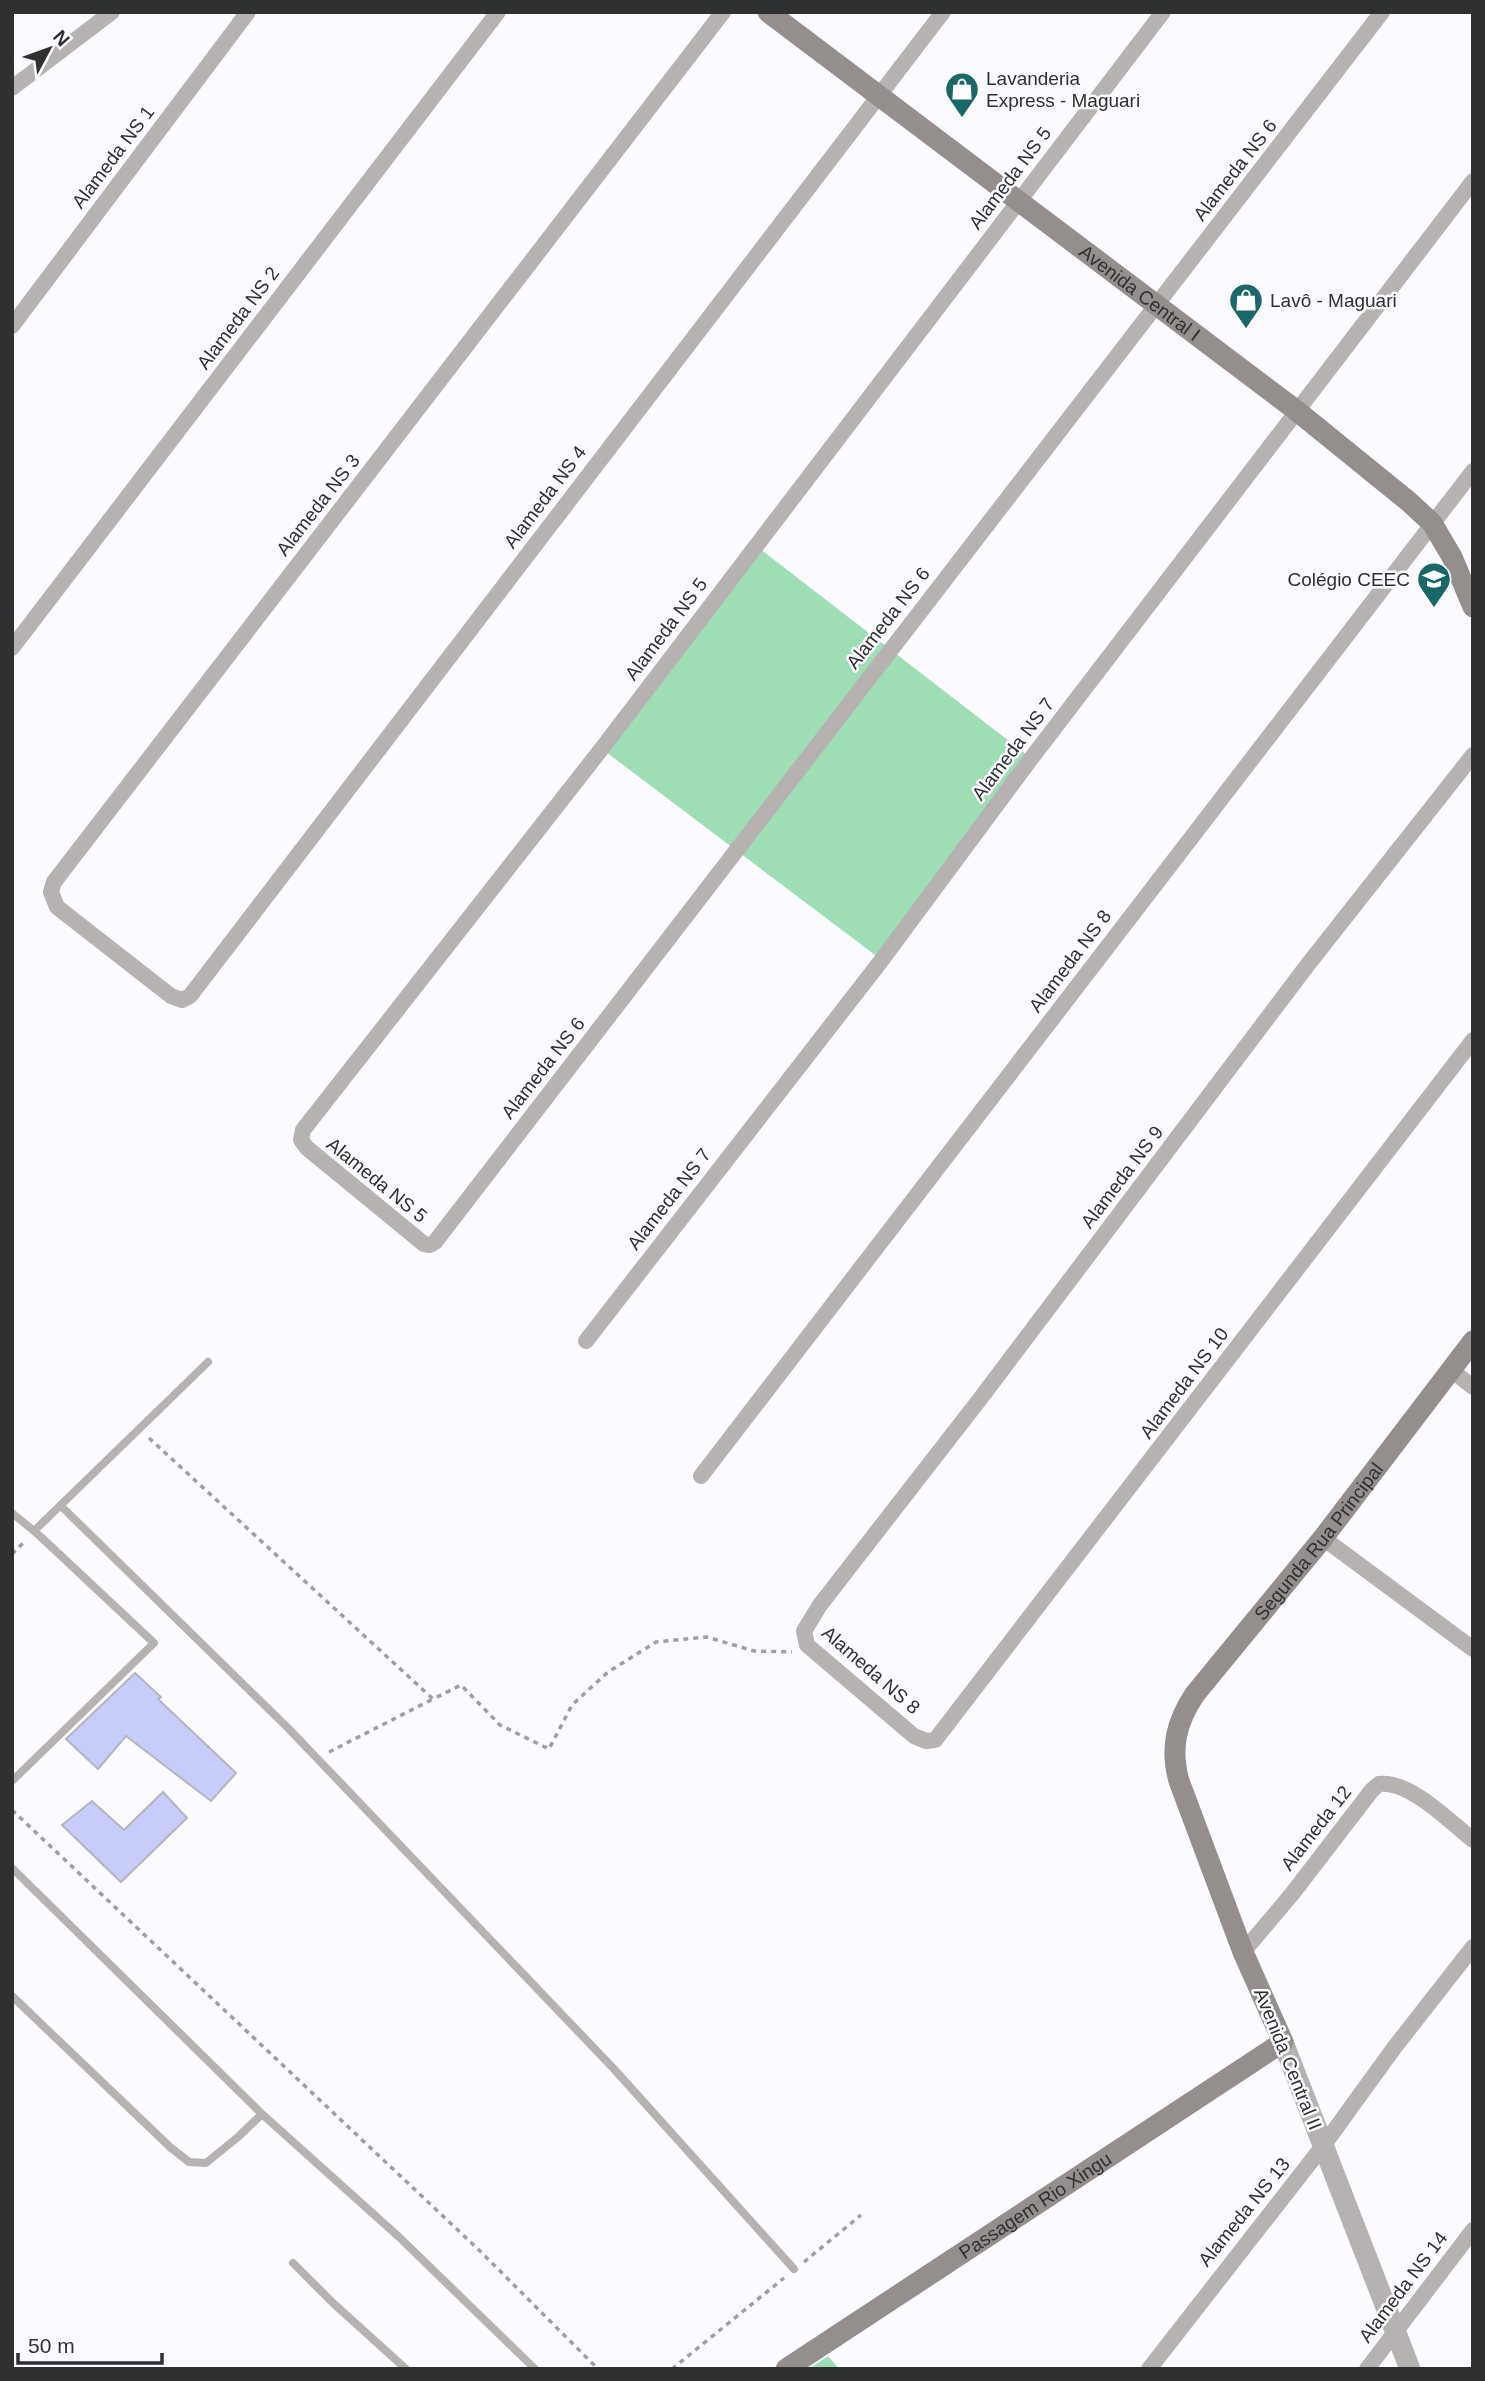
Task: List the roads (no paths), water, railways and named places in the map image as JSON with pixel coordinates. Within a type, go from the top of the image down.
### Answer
[{"type":"main road","name":"Avenida Central I","points":[[768,12],[1297,411],[1432,523],[1452,556],[1473,607]]},
{"type":"main road","name":"Segunda Rua Principal","points":[[1174,1747],[1186,1707],[1323,1538],[1473,1341]]},
{"type":"main road","name":"Avenida Central II","points":[[1174,1747],[1174,1763],[1179,1781],[1243,1952],[1283,2042]]},
{"type":"main road","name":"Passagem Rio Xingu","points":[[786,2369],[1283,2042]]},
{"type":"street","points":[[12,88],[112,12]]},
{"type":"street","name":"Alameda NS 1","points":[[12,326],[248,12]]},
{"type":"street","name":"Alameda NS 2","points":[[12,648],[498,12]]},
{"type":"street","name":"Alameda NS 3","points":[[178,1000],[57,907],[51,892],[54,882],[723,12]]},
{"type":"street","name":"Alameda NS 4","points":[[178,1000],[190,996],[943,12]]},
{"type":"street","name":"Alameda NS 5","points":[[424,1244],[307,1148],[301,1140],[303,1130],[603,747],[1163,12]]},
{"type":"street","name":"Alameda NS 6","points":[[424,1244],[433,1244],[1382,12]]},
{"type":"street","name":"Alameda NS 7","points":[[586,1341],[881,961],[1030,760],[1473,181]]},
{"type":"street","name":"Alameda NS 8","points":[[701,1476],[1473,471]]},
{"type":"street","name":"Alameda NS 9","points":[[806,1625],[1306,967],[1473,755]]},
{"type":"street","name":"Alameda NS 10","points":[[922,1740],[930,1742],[940,1735],[1473,1040]]},
{"type":"street","points":[[1451,1370],[1473,1387]]},
{"type":"street","points":[[1323,1538],[1473,1650]]},
{"type":"street","name":"Alameda NS 8","points":[[806,1625],[805,1641],[815,1653],[922,1740]]},
{"type":"street","name":"Alameda 12","points":[[1243,1952],[1379,1784],[1396,1785],[1424,1801],[1473,1840]]},
{"type":"street","name":"Alameda NS 13","points":[[1149,2369],[1323,2146],[1394,2048],[1473,1947]]},
{"type":"street","name":"Avenida Central II","points":[[1283,2042],[1410,2369]]},
{"type":"street","name":"Alameda NS 14","points":[[1367,2369],[1473,2230]]},
{"type":"lane","points":[[34,1531],[62,1507],[208,1362]]},
{"type":"lane","points":[[62,1507],[226,1665],[614,2069],[794,2269]]},
{"type":"lane","points":[[12,1513],[154,1643],[12,1781]]},
{"type":"lane","points":[[12,1868],[262,2113],[399,2238],[535,2369]]},
{"type":"lane","points":[[12,1996],[189,2162],[206,2163],[262,2113]]},
{"type":"lane","points":[[293,2263],[406,2369]]},
{"type":"place","name":"Lavanderia Express - Maguari","points":[[962,119]]},
{"type":"place","name":"Lavô - Maguari","points":[[1246,330]]},
{"type":"place","name":"Colégio CEEC","points":[[1434,609]]}]
